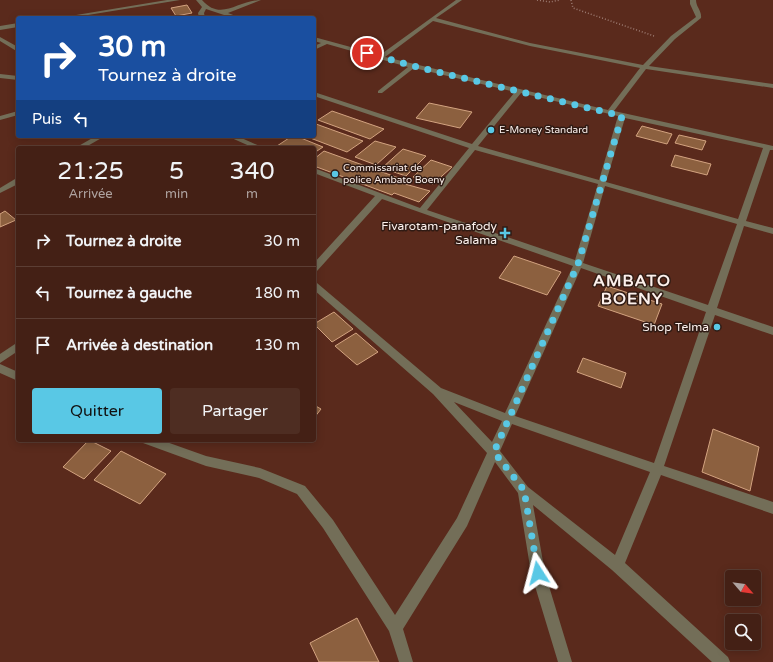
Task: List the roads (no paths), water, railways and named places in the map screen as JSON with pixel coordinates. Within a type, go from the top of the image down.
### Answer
[{"type":"street","points":[[74,16],[177,0]]},
{"type":"street","points":[[199,0],[205,6],[232,16]]},
{"type":"street","points":[[222,13],[258,0]]},
{"type":"street","points":[[381,57],[459,0]]},
{"type":"street","points":[[610,112],[624,91],[670,40],[699,17],[693,4],[693,0]]},
{"type":"street","points":[[202,16],[201,13],[205,6]]},
{"type":"street","points":[[432,19],[493,36],[557,51],[645,68],[773,86]]},
{"type":"street","points":[[0,28],[16,25]]},
{"type":"street","points":[[0,39],[16,49]]},
{"type":"street","points":[[316,39],[413,66],[622,116],[770,148],[711,309],[657,470],[618,565]]},
{"type":"street","points":[[316,47],[328,42]]},
{"type":"street","points":[[380,92],[413,66]]},
{"type":"street","points":[[0,76],[16,78]]},
{"type":"street","points":[[422,211],[519,91]]},
{"type":"street","points":[[316,95],[473,147],[773,231]]},
{"type":"street","points":[[0,118],[16,114]]},
{"type":"street","points":[[395,628],[462,522],[578,264],[622,116]]},
{"type":"street","points":[[83,146],[97,138]]},
{"type":"street","points":[[236,138],[255,146]]},
{"type":"street","points":[[316,171],[422,211],[773,331]]},
{"type":"street","points":[[0,191],[16,182]]},
{"type":"street","points":[[316,267],[380,196]]},
{"type":"street","points":[[316,287],[437,391],[494,452],[524,490],[618,565],[723,662]]},
{"type":"street","points":[[0,359],[16,347]]},
{"type":"street","points":[[0,368],[16,376]]},
{"type":"street","points":[[437,391],[509,419],[773,508]]},
{"type":"street","points":[[155,442],[206,461],[260,473],[301,490],[328,524],[395,628],[406,662]]},
{"type":"street","points":[[524,490],[538,573],[565,662]]},
{"type":"place","name":"E-Money Standard","points":[[491,130]]},
{"type":"place","name":"Commissariat de police Ambato Boeny","points":[[335,174]]},
{"type":"place","name":"Fivarotam-panafody Salama","points":[[505,233]]},
{"type":"place","name":"Shop Telma","points":[[717,327]]},
{"type":"district","name":"AMBATO BOENY","points":[[632,290]]}]
